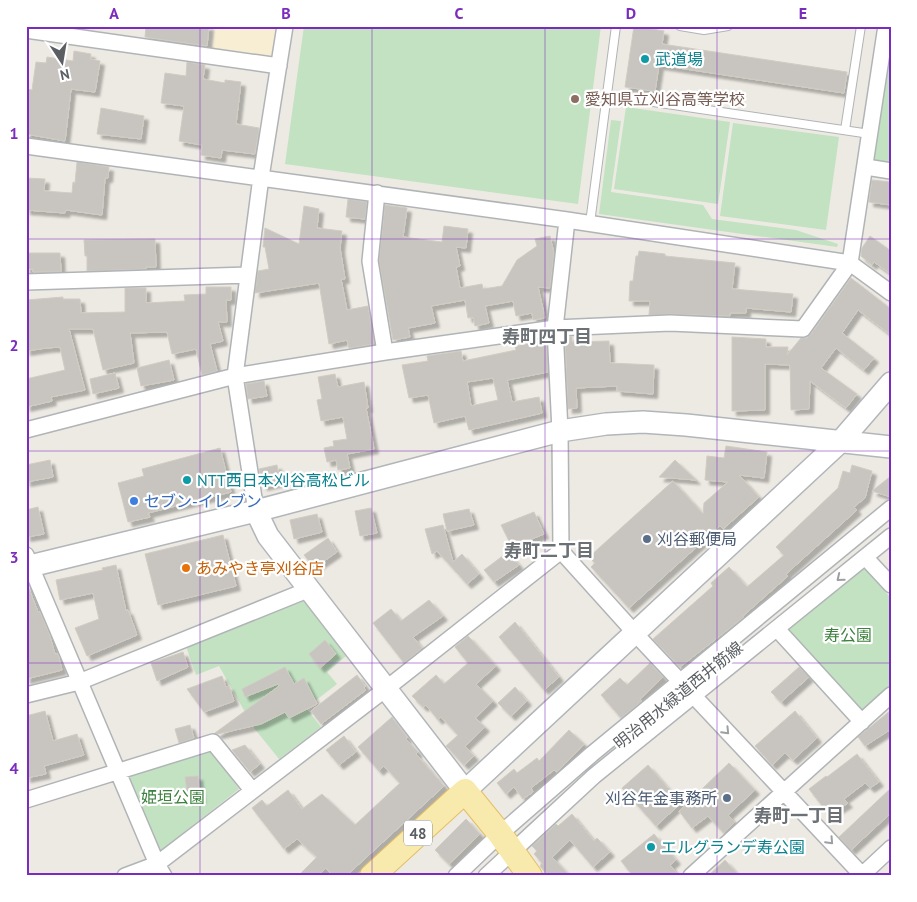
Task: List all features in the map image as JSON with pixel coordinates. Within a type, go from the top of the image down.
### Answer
[{"type":"main road","points":[[465,791],[506,842],[530,876]]},
{"type":"main road","name":"48","points":[[372,876],[465,791]]},
{"type":"street","points":[[285,26],[261,177],[236,376],[256,511],[268,536],[465,791],[840,442],[891,384]]},
{"type":"street","points":[[26,430],[236,376],[385,352],[555,328],[670,323],[803,330],[850,263],[866,168],[886,26]]},
{"type":"street","points":[[26,30],[279,66]]},
{"type":"street","points":[[26,146],[590,223],[850,263],[891,293]]},
{"type":"street","points":[[866,168],[891,171]]},
{"type":"street","points":[[377,193],[370,261],[385,352]]},
{"type":"street","points":[[567,220],[555,328],[560,431],[561,551],[861,875],[891,848]]},
{"type":"street","points":[[26,282],[248,275]]},
{"type":"street","points":[[161,870],[79,682],[61,633],[28,563],[256,511],[560,431],[606,424],[643,422],[686,425],[891,447]]},
{"type":"street","points":[[456,876],[506,842],[594,776],[686,688],[891,508]]},
{"type":"street","name":"明治用水緑道西井筋線","points":[[686,688],[891,520]]},
{"type":"street","points":[[471,876],[592,754],[686,688],[777,629],[891,536]]},
{"type":"street","points":[[125,876],[161,870],[252,790],[561,551]]},
{"type":"street","points":[[865,557],[891,585]]},
{"type":"street","points":[[26,695],[79,682],[310,589]]},
{"type":"street","points":[[777,629],[862,722]]},
{"type":"street","points":[[691,876],[891,695]]},
{"type":"street","points":[[26,800],[213,742],[252,790]]},
{"type":"street","points":[[486,876],[506,842]]},
{"type":"lane","points":[[590,223],[616,26]]},
{"type":"lane","points":[[680,26],[704,30],[728,26]]},
{"type":"lane","points":[[845,130],[861,26]]},
{"type":"lane","points":[[606,95],[870,134]]},
{"type":"green space","points":[[304,26],[601,26],[578,204],[285,164]]},
{"type":"green space","points":[[891,29],[891,163],[872,161]]},
{"type":"green space","points":[[626,107],[730,122],[718,204],[614,189]]},
{"type":"green space","points":[[611,120],[621,121],[611,192],[703,205],[712,219],[796,230],[838,244],[837,247],[599,214]]},
{"type":"green space","points":[[733,123],[839,137],[826,230],[720,216]]},
{"type":"green space","name":"寿公園","points":[[863,567],[891,598],[891,685],[861,712],[785,630]]},
{"type":"green space","points":[[304,601],[346,656],[327,672],[337,684],[306,708],[321,727],[279,759],[254,728],[219,666],[196,675],[186,646]]},
{"type":"green space","name":"姫垣公園","points":[[211,750],[239,789],[160,851],[128,776]]},
{"type":"sand","points":[[215,26],[277,26],[272,58],[212,49]]},
{"type":"building","points":[[146,26],[209,26],[207,46],[145,37]]},
{"type":"building","points":[[634,26],[664,31],[662,44],[847,72],[844,93],[659,65],[655,91],[625,87]]},
{"type":"building","points":[[74,51],[91,54],[90,59],[100,61],[95,92],[71,89],[65,141],[26,134],[26,89],[32,90],[36,62],[46,63],[47,57],[73,61]]},
{"type":"building","points":[[187,62],[205,65],[203,79],[225,83],[225,80],[241,82],[236,124],[259,128],[255,154],[222,150],[221,158],[201,155],[202,145],[179,141],[184,106],[161,103],[165,73],[186,76]]},
{"type":"building","points":[[101,108],[144,116],[141,139],[97,134]]},
{"type":"building","points":[[77,162],[109,167],[108,178],[105,178],[102,215],[66,210],[65,213],[26,210],[26,178],[45,179],[44,191],[72,193]]},
{"type":"building","points":[[872,180],[891,182],[891,205],[869,202]]},
{"type":"building","points":[[348,199],[367,202],[365,219],[346,217]]},
{"type":"building","points":[[385,205],[407,208],[403,237],[442,242],[444,226],[468,229],[466,248],[456,247],[460,266],[456,267],[460,288],[482,284],[483,289],[502,286],[517,260],[537,246],[535,239],[550,236],[554,254],[550,288],[538,287],[545,318],[533,320],[532,313],[516,316],[513,301],[485,306],[489,323],[475,326],[473,317],[468,318],[465,300],[431,306],[435,323],[408,328],[410,337],[393,340],[379,261]]},
{"type":"building","points":[[304,206],[319,209],[317,228],[342,231],[340,248],[345,279],[341,279],[347,310],[368,306],[374,344],[349,348],[347,340],[329,344],[319,283],[255,293],[258,271],[269,269],[265,247],[263,247],[265,228],[299,244]]},
{"type":"building","points":[[870,236],[891,251],[891,274],[874,262],[872,265],[861,256],[862,248]]},
{"type":"building","points":[[155,239],[156,267],[87,271],[84,240]]},
{"type":"building","points":[[639,251],[665,254],[665,256],[735,263],[732,289],[793,294],[791,312],[746,308],[746,313],[730,313],[730,316],[649,315],[650,301],[629,301],[630,281],[633,281],[636,256],[638,256]]},
{"type":"building","points":[[26,253],[60,253],[61,272],[33,272],[33,269],[26,269]]},
{"type":"building","points":[[851,278],[891,309],[891,335],[858,310],[842,333],[874,358],[864,370],[836,348],[821,368],[857,394],[846,408],[810,381],[809,409],[791,410],[790,365],[765,364],[765,410],[732,411],[732,337],[766,339],[766,347],[788,347],[787,355],[801,338],[807,338],[811,334]]},
{"type":"building","points":[[206,287],[231,287],[231,300],[226,300],[227,322],[218,322],[223,341],[210,344],[217,371],[202,375],[196,349],[172,354],[167,332],[130,333],[134,363],[103,370],[93,329],[69,329],[85,390],[51,397],[52,401],[26,407],[26,379],[65,370],[60,347],[26,351],[26,300],[63,297],[63,299],[80,299],[81,313],[125,312],[125,288],[146,288],[146,303],[185,301],[184,295],[206,294]]},
{"type":"building","points":[[565,337],[572,337],[572,342],[609,341],[610,363],[654,365],[653,394],[617,391],[617,386],[576,388],[577,408],[568,409]]},
{"type":"building","points":[[546,340],[548,372],[507,380],[512,402],[539,397],[542,413],[469,430],[465,416],[434,423],[428,395],[409,398],[402,365],[428,361],[427,356],[461,351],[463,361],[516,350],[515,346]],"holes":[[[493,378],[498,400],[471,406],[467,382]]]},
{"type":"building","points":[[169,360],[174,380],[141,386],[137,368]]},
{"type":"building","points":[[115,373],[119,388],[93,394],[90,379]]},
{"type":"building","points":[[335,374],[338,387],[364,382],[368,408],[366,408],[374,449],[347,454],[350,468],[338,470],[336,460],[327,462],[324,448],[334,446],[333,441],[347,439],[343,417],[321,421],[317,400],[322,399],[318,377]]},
{"type":"building","points":[[264,381],[267,396],[248,399],[246,384]]},
{"type":"building","points":[[726,446],[767,452],[764,478],[739,475],[759,497],[723,529],[720,526],[629,608],[591,567],[595,563],[589,557],[673,481],[703,514],[704,503],[728,482],[705,480],[707,456],[724,458]]},
{"type":"building","name":"NTT西日本刈谷高松ビル","points":[[220,448],[231,492],[148,513],[150,517],[128,522],[118,483],[144,476],[142,469]]},
{"type":"building","points":[[50,460],[53,477],[26,482],[26,465]]},
{"type":"building","points":[[675,460],[696,480],[659,477]]},
{"type":"building","points":[[277,465],[280,482],[263,486],[259,469]]},
{"type":"building","points":[[852,465],[872,471],[865,498],[854,507],[857,510],[786,574],[788,576],[744,617],[680,667],[653,639],[713,586],[711,583],[729,567],[747,587],[784,555],[776,547],[838,488],[843,471],[850,473]]},
{"type":"building","points":[[891,476],[891,497],[872,491]]},
{"type":"building","points":[[38,507],[44,534],[26,537],[26,510]]},
{"type":"building","points":[[371,508],[377,533],[360,536],[355,511]]},
{"type":"building","points":[[469,509],[474,525],[447,531],[443,514]]},
{"type":"building","points":[[534,512],[544,534],[512,547],[501,525]]},
{"type":"building","points":[[317,514],[322,532],[294,539],[290,520]]},
{"type":"building","points":[[443,525],[453,562],[462,554],[479,574],[467,584],[437,551],[432,554],[425,529]]},
{"type":"building","points":[[223,535],[236,586],[158,605],[145,554]]},
{"type":"building","points":[[328,538],[337,552],[314,568],[304,555]]},
{"type":"building","points":[[508,552],[519,565],[494,582],[484,570]]},
{"type":"building","points":[[116,565],[126,611],[128,610],[137,635],[87,656],[75,628],[99,619],[93,593],[60,600],[56,580],[103,570],[102,568]]},
{"type":"building","points":[[26,581],[38,612],[40,612],[49,633],[55,654],[58,654],[62,670],[26,679]]},
{"type":"building","points":[[429,600],[443,616],[413,637],[422,648],[404,663],[373,623],[391,609],[401,621]]},
{"type":"building","points":[[515,622],[559,677],[544,690],[499,637]]},
{"type":"building","points":[[468,636],[496,666],[476,684],[493,701],[475,718],[485,727],[465,746],[474,756],[464,765],[446,746],[458,735],[441,717],[438,720],[426,705],[423,707],[412,696],[436,675],[444,684],[468,663],[455,647]]},
{"type":"building","points":[[325,640],[336,654],[320,668],[309,654]]},
{"type":"building","points":[[183,652],[188,667],[157,681],[151,663]]},
{"type":"building","points":[[650,663],[663,677],[640,699],[642,701],[621,718],[601,695],[620,678],[627,685]]},
{"type":"building","points":[[285,667],[294,684],[304,678],[317,704],[289,718],[285,712],[261,724],[218,734],[215,733],[279,686],[278,684],[245,697],[242,689]]},
{"type":"building","points":[[799,667],[809,677],[781,702],[771,692]]},
{"type":"building","points":[[357,675],[366,690],[321,724],[311,711]]},
{"type":"building","points":[[222,676],[226,687],[229,686],[234,701],[204,712],[187,689]]},
{"type":"building","points":[[515,687],[527,701],[511,716],[498,703]]},
{"type":"building","points":[[891,710],[891,729],[865,746],[858,737]]},
{"type":"building","points":[[45,711],[53,741],[77,734],[84,755],[44,766],[46,774],[26,778],[26,716]]},
{"type":"building","points":[[795,711],[817,738],[793,760],[785,753],[772,765],[755,746]]},
{"type":"building","points":[[392,717],[407,737],[406,739],[418,752],[416,754],[444,786],[346,876],[333,876],[326,868],[317,876],[298,876],[317,857],[297,839],[284,849],[252,808],[262,800],[267,806],[288,790],[302,809],[322,794],[355,825],[400,783],[384,766],[379,771],[358,747]]},
{"type":"building","points":[[190,725],[194,738],[179,743],[175,729]]},
{"type":"building","points":[[569,730],[584,744],[557,772],[554,770],[531,788],[533,792],[523,799],[514,787],[506,794],[497,783],[514,769],[517,773],[537,758],[539,761]]},
{"type":"building","points":[[344,736],[356,752],[339,765],[326,750]]},
{"type":"building","points":[[245,745],[260,764],[250,772],[232,750]]},
{"type":"building","points":[[857,754],[879,782],[870,788],[865,783],[844,799],[848,803],[829,815],[809,789]]},
{"type":"building","points":[[729,763],[755,790],[728,815],[735,822],[724,833],[708,816],[692,828],[679,811]]},
{"type":"building","points":[[648,765],[681,803],[656,826],[622,788]]},
{"type":"building","points":[[198,776],[201,799],[188,800],[185,777]]},
{"type":"building","points":[[891,788],[891,813],[851,850],[839,837]]},
{"type":"building","points":[[572,814],[594,841],[597,838],[610,852],[593,867],[570,840],[552,857],[570,876],[548,876],[540,866],[542,863],[534,854],[537,851],[532,846],[556,824],[558,826]]},
{"type":"building","points":[[466,819],[480,834],[449,864],[435,850]]},
{"type":"building","name":"エルグランデ寿公園","points":[[654,834],[676,860],[670,865],[679,876],[633,876],[621,861]]},
{"type":"building","points":[[725,860],[739,876],[708,876]]},
{"type":"place","name":"武道場","points":[[645,59]]},
{"type":"place","name":"愛知県立刈谷高等学校","points":[[575,99]]},
{"type":"place","name":"NTT西日本刈谷高松ビル","points":[[187,480]]},
{"type":"place","name":"セブン-イレブン","points":[[134,501]]},
{"type":"place","name":"刈谷郵便局","points":[[647,539]]},
{"type":"place","name":"あみやき亭刈谷店","points":[[186,568]]},
{"type":"place","name":"刈谷年金事務所","points":[[727,798]]},
{"type":"place","name":"エルグランデ寿公園","points":[[651,847]]},
{"type":"district","name":"寿町四丁目","points":[[547,336]]},
{"type":"district","name":"寿町二丁目","points":[[549,550]]},
{"type":"district","name":"寿町一丁目","points":[[799,815]]}]
